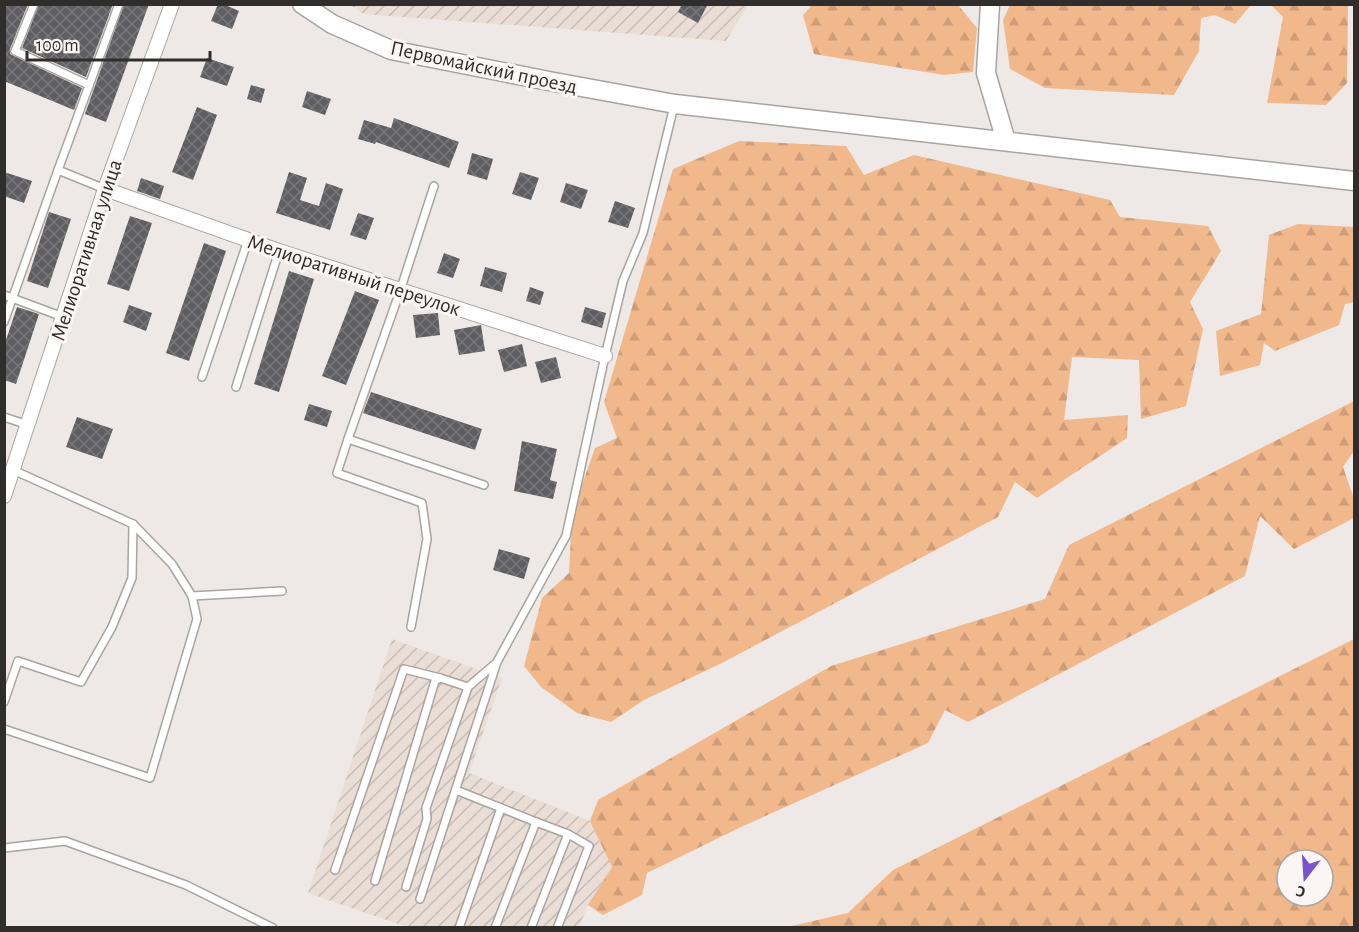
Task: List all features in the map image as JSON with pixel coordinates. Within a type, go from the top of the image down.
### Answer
[{"type":"main road","name":"Первомайский проезд","points":[[302,4],[332,24],[391,50],[675,104],[1354,181]]},
{"type":"main road","points":[[990,4],[986,73],[1006,141]]},
{"type":"street","name":"Мелиоративная улица","points":[[4,496],[105,189],[172,4]]},
{"type":"street","name":"Мелиоративный переулок","points":[[105,189],[400,291],[605,356]]},
{"type":"lane","points":[[34,4],[15,51],[89,85]]},
{"type":"lane","points":[[4,322],[8,297],[119,4]]},
{"type":"lane","points":[[420,899],[497,662],[566,536],[623,281],[643,232],[675,104]]},
{"type":"lane","points":[[58,170],[105,189]]},
{"type":"lane","points":[[411,627],[427,539],[422,503],[337,473],[434,186]]},
{"type":"lane","points":[[202,377],[248,240]]},
{"type":"lane","points":[[236,387],[279,250]]},
{"type":"lane","points":[[8,297],[63,317]]},
{"type":"lane","points":[[4,417],[28,426]]},
{"type":"lane","points":[[348,439],[484,485]]},
{"type":"lane","points":[[4,729],[150,778],[196,619],[192,596],[172,564],[133,524],[13,470]]},
{"type":"lane","points":[[4,702],[18,661],[81,682],[112,627],[132,578],[133,524]]},
{"type":"lane","points":[[192,596],[282,591]]},
{"type":"lane","points":[[406,887],[427,819],[426,808],[468,687],[497,662]]},
{"type":"lane","points":[[334,870],[404,669],[468,687]]},
{"type":"lane","points":[[375,881],[435,681],[440,678]]},
{"type":"lane","points":[[456,790],[568,834],[589,846],[558,926]]},
{"type":"lane","points":[[459,927],[501,808]]},
{"type":"lane","points":[[495,927],[536,822]]},
{"type":"lane","points":[[531,927],[568,834]]},
{"type":"lane","points":[[4,848],[64,841],[186,885],[273,927]]},
{"type":"shaded area","points":[[350,5],[748,5],[726,41],[364,14]]},
{"type":"shaded area","points":[[392,639],[502,678],[469,773],[590,821],[612,867],[588,905],[579,927],[407,927],[308,893]]},
{"type":"green space","points":[[813,4],[958,5],[977,28],[973,72],[944,75],[814,54],[803,15]]},
{"type":"green space","points":[[1010,4],[1251,5],[1235,24],[1215,15],[1201,18],[1199,51],[1174,95],[1045,88],[1010,69],[1003,20]]},
{"type":"green space","points":[[1271,5],[1348,5],[1347,83],[1326,105],[1267,103],[1283,17]]},
{"type":"green space","points":[[739,141],[846,146],[864,175],[914,155],[1110,200],[1120,217],[1208,226],[1221,251],[1190,302],[1203,329],[1186,406],[1141,419],[1139,360],[1072,357],[1064,420],[1128,415],[1127,438],[1037,498],[1015,482],[998,517],[722,663],[644,700],[611,722],[577,713],[541,687],[524,666],[542,598],[569,573],[572,513],[595,448],[617,438],[604,402],[673,169]]},
{"type":"green space","points":[[1298,224],[1354,227],[1354,302],[1345,304],[1339,325],[1275,351],[1264,343],[1260,365],[1220,376],[1216,331],[1261,314],[1269,235]]},
{"type":"green space","points":[[1354,401],[1354,451],[1343,467],[1354,499],[1354,518],[1294,549],[1260,516],[1245,576],[968,722],[945,710],[928,743],[741,827],[647,873],[642,895],[603,915],[588,905],[612,867],[590,821],[598,800],[831,666],[1045,599],[1069,545]]},
{"type":"green space","points":[[1354,639],[1354,927],[787,927],[848,913],[893,870]]},
{"type":"building","points":[[4,4],[28,4],[10,54],[82,88],[74,110],[4,81]]},
{"type":"building","points":[[39,4],[113,4],[86,77],[22,48]]},
{"type":"building","points":[[124,4],[149,4],[106,122],[85,114]]},
{"type":"building","points":[[218,4],[239,11],[232,29],[211,21]]},
{"type":"building","points":[[682,4],[708,4],[698,23],[678,12]]},
{"type":"building","points":[[207,58],[234,67],[227,86],[200,77]]},
{"type":"building","points":[[251,85],[265,89],[261,103],[247,99]]},
{"type":"building","points":[[307,91],[331,99],[325,115],[302,107]]},
{"type":"building","points":[[197,107],[217,115],[193,180],[172,172]]},
{"type":"building","points":[[394,118],[459,142],[449,168],[376,142],[375,144],[358,139],[364,120],[391,128]]},
{"type":"building","points":[[472,153],[493,159],[487,180],[467,174]]},
{"type":"building","points":[[4,172],[32,181],[24,203],[4,196]]},
{"type":"building","points":[[289,172],[307,178],[300,200],[319,206],[326,183],[343,189],[330,230],[276,213]]},
{"type":"building","points":[[520,172],[539,178],[531,200],[512,194]]},
{"type":"building","points":[[141,178],[164,186],[160,199],[137,191]]},
{"type":"building","points":[[566,183],[588,190],[581,209],[560,202]]},
{"type":"building","points":[[615,201],[635,208],[628,228],[608,222]]},
{"type":"building","points":[[49,212],[71,219],[48,288],[27,281]]},
{"type":"building","points":[[358,213],[374,218],[366,240],[350,235]]},
{"type":"building","points":[[130,216],[152,223],[129,291],[107,284]]},
{"type":"building","points":[[204,243],[226,251],[189,361],[166,353]]},
{"type":"building","points":[[444,253],[460,259],[453,278],[437,273]]},
{"type":"building","points":[[485,267],[507,273],[502,292],[480,286]]},
{"type":"building","points":[[289,271],[314,279],[279,392],[254,384]]},
{"type":"building","points":[[530,287],[544,292],[540,305],[526,301]]},
{"type":"building","points":[[355,291],[379,300],[346,385],[322,376]]},
{"type":"building","points":[[129,305],[152,313],[146,331],[123,322]]},
{"type":"building","points":[[17,307],[39,314],[16,384],[4,380],[4,346]]},
{"type":"building","points":[[585,307],[606,313],[602,328],[581,322]]},
{"type":"building","points":[[438,313],[440,335],[416,338],[413,315]]},
{"type":"building","points":[[481,325],[485,351],[459,355],[454,330]]},
{"type":"building","points":[[522,344],[527,366],[504,372],[498,350]]},
{"type":"building","points":[[556,357],[561,378],[541,383],[535,362]]},
{"type":"building","points":[[371,392],[482,429],[475,450],[363,413]]},
{"type":"building","points":[[309,404],[332,411],[327,427],[304,420]]},
{"type":"building","points":[[77,417],[113,429],[102,459],[66,447]]},
{"type":"building","points":[[522,441],[557,449],[550,480],[557,482],[553,499],[514,491]]},
{"type":"building","points":[[499,549],[530,558],[524,579],[493,570]]}]
